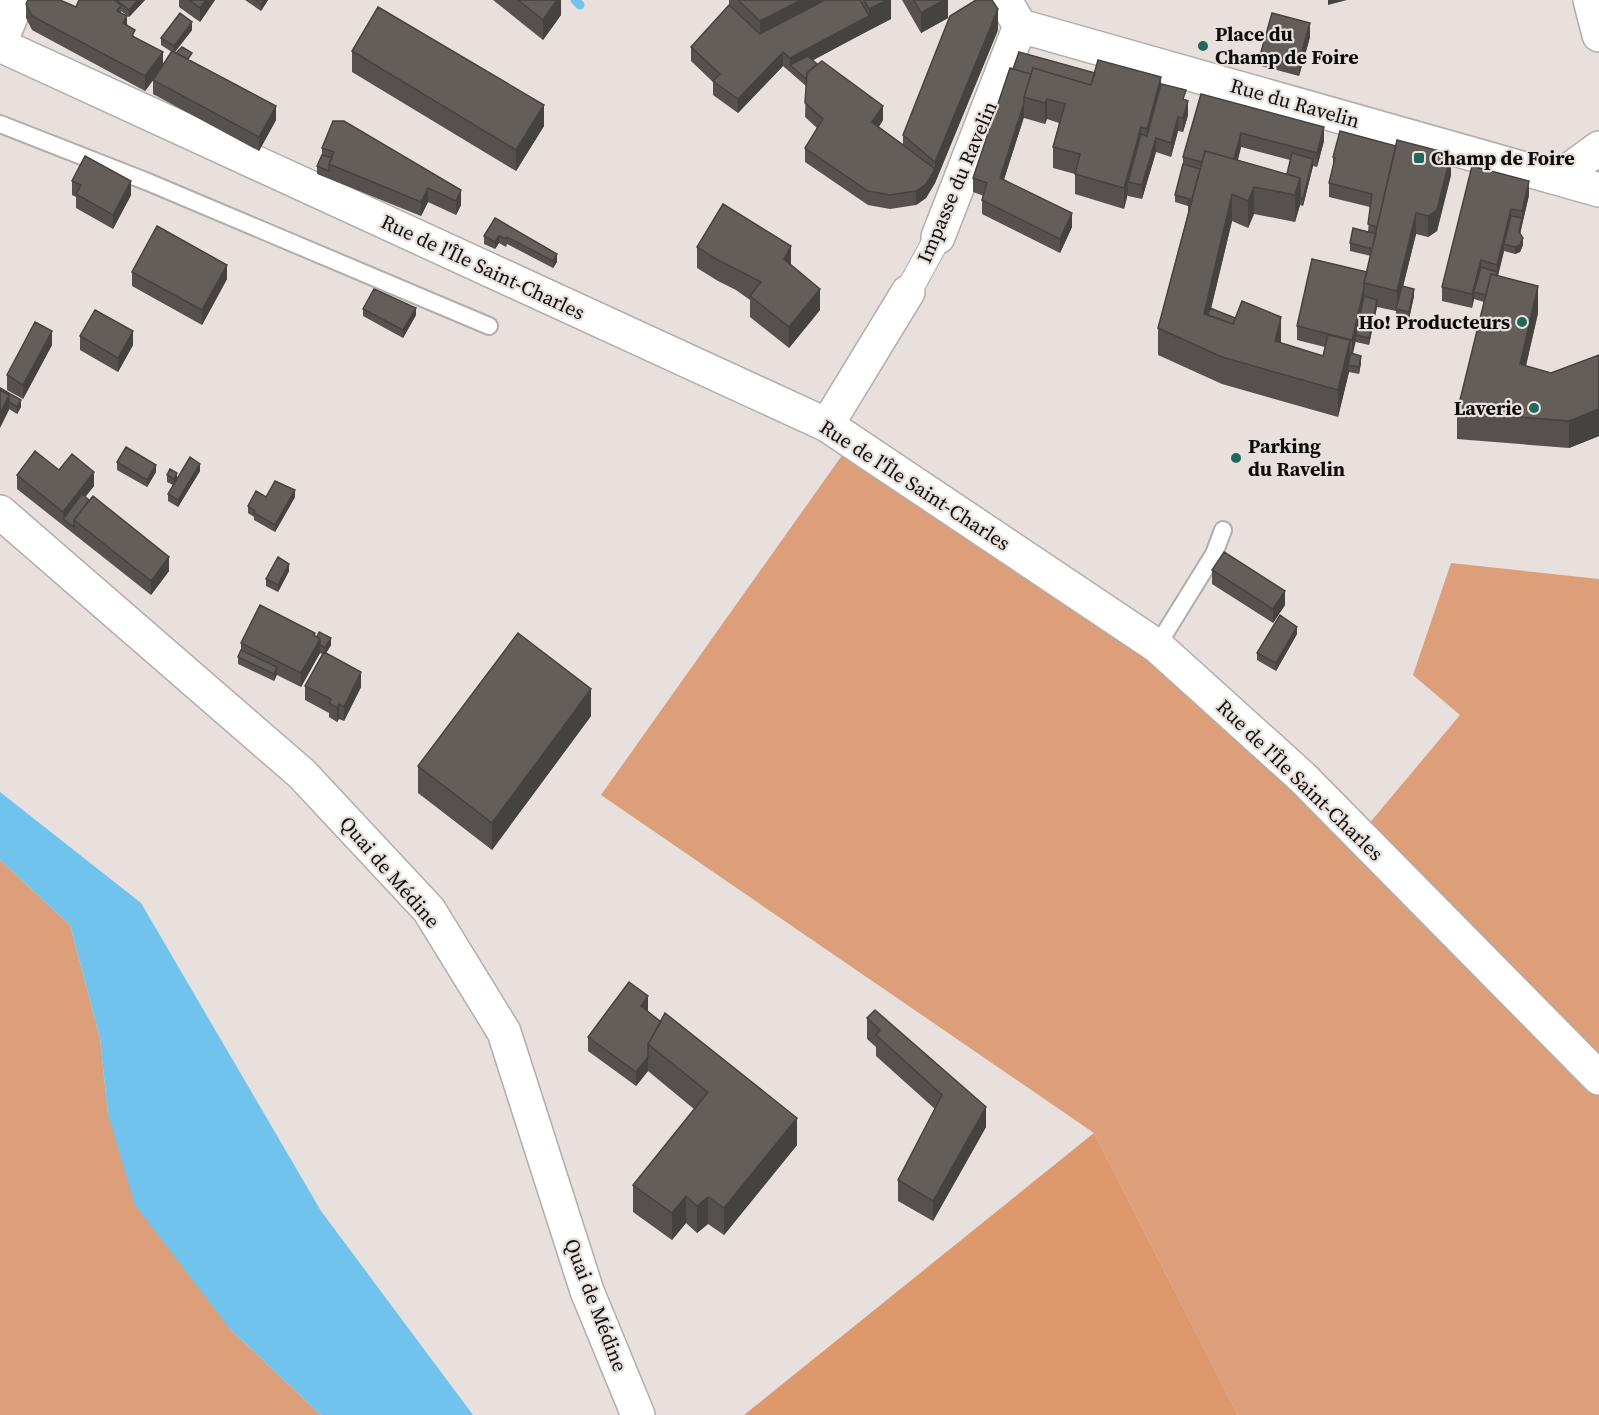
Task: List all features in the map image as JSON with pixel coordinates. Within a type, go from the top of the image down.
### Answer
[{"type":"street","points":[[0,44],[18,0]]},
{"type":"street","points":[[1590,0],[1599,34]]},
{"type":"street","name":"Rue du Ravelin","points":[[1012,13],[1599,190]]},
{"type":"street","name":"Impasse du Ravelin","points":[[827,425],[908,292],[938,237],[1012,13]]},
{"type":"street","name":"Rue de l'Île Saint-Charles","points":[[0,44],[827,425],[1158,646],[1302,777],[1599,1078]]},
{"type":"street","points":[[1558,178],[1599,148]]},
{"type":"street","name":"Quai de Médine","points":[[0,512],[302,774],[429,909],[504,1032],[587,1291],[638,1415]]},
{"type":"lane","points":[[0,124],[148,182],[489,326]]},
{"type":"lane","points":[[1158,646],[1214,554],[1223,530]]},
{"type":"shaded area","points":[[843,454],[1160,668],[1352,844],[1460,715],[1413,675],[1451,563],[1599,579],[1599,1415],[1238,1415],[1094,1133],[601,795]]},
{"type":"shaded area","points":[[0,860],[70,925],[100,1038],[108,1114],[230,1329],[321,1415],[0,1415]]},
{"type":"shaded area","points":[[1094,1133],[1238,1415],[744,1415]]},
{"type":"water","points":[[0,792],[141,903],[321,1211],[473,1415],[321,1415],[230,1329],[135,1205],[108,1114],[100,1038],[70,925],[0,860]]},
{"type":"building","points":[[28,0],[60,0],[76,7],[79,0],[114,0],[121,5],[117,11],[127,16],[123,23],[135,30],[132,36],[163,52],[145,76],[32,16],[26,4]]},
{"type":"building","points":[[116,0],[138,0],[129,10]]},
{"type":"building","points":[[189,0],[206,0],[200,8]]},
{"type":"building","points":[[518,0],[557,0],[543,20]]},
{"type":"building","points":[[738,0],[801,0],[760,21]]},
{"type":"building","points":[[825,0],[860,0],[869,16],[790,58],[783,52],[738,99],[713,81],[720,74],[691,47],[729,5],[760,34]]},
{"type":"building","points":[[864,0],[887,0],[869,9]]},
{"type":"building","points":[[914,0],[944,0],[921,13]]},
{"type":"building","points":[[976,0],[992,0],[998,9],[935,162],[903,135],[950,16]]},
{"type":"building","points":[[378,7],[544,105],[516,150],[352,51]]},
{"type":"building","points":[[180,13],[192,22],[174,46],[161,38]]},
{"type":"building","points":[[1272,13],[1310,23],[1299,62],[1261,52]]},
{"type":"building","points":[[182,47],[192,53],[188,59],[176,53]]},
{"type":"building","points":[[172,51],[276,106],[259,137],[153,80]]},
{"type":"building","points":[[1019,52],[1095,73],[1091,85],[1033,68],[1031,74],[1013,69]]},
{"type":"building","points":[[808,56],[817,64],[807,73],[806,79],[790,65]]},
{"type":"building","points":[[1098,60],[1161,77],[1147,129],[1141,127],[1124,188],[1075,174],[1080,154],[1053,147],[1065,104],[1047,99],[1045,103],[1024,97],[1033,68],[1091,85]]},
{"type":"building","points":[[822,61],[883,106],[872,122],[935,169],[926,184],[916,191],[890,195],[868,191],[805,148],[823,119],[805,103],[807,73]]},
{"type":"building","points":[[1010,68],[1031,74],[1000,178],[1072,213],[1060,239],[982,200],[987,183],[973,178]]},
{"type":"building","points":[[1161,84],[1186,90],[1183,99],[1188,101],[1183,118],[1178,117],[1171,143],[1156,138],[1142,185],[1128,182],[1141,134],[1147,136]]},
{"type":"building","points":[[1201,94],[1324,127],[1317,153],[1241,133],[1234,159],[1205,151],[1202,162],[1183,157]]},
{"type":"building","points":[[333,121],[344,121],[461,190],[456,201],[428,188],[421,202],[329,164],[334,152],[322,148]]},
{"type":"building","points":[[1340,131],[1396,146],[1377,227],[1368,224],[1372,194],[1329,183]]},
{"type":"building","points":[[1397,140],[1451,154],[1437,210],[1428,216],[1416,213],[1397,291],[1364,283]]},
{"type":"building","points":[[1205,151],[1300,178],[1295,195],[1254,187],[1248,201],[1232,194],[1204,314],[1233,324],[1242,301],[1281,317],[1275,341],[1323,356],[1328,335],[1350,340],[1338,390],[1222,357],[1158,328]]},
{"type":"building","points":[[1292,153],[1313,159],[1303,199],[1300,198],[1300,178],[1287,174]]},
{"type":"building","points":[[322,155],[332,158],[329,171],[317,166]]},
{"type":"building","points":[[85,156],[131,181],[113,215],[76,194],[81,185],[72,181]]},
{"type":"building","points":[[1183,164],[1200,169],[1190,206],[1188,205],[1190,199],[1175,195]]},
{"type":"building","points":[[1472,166],[1529,181],[1522,211],[1511,209],[1497,265],[1481,260],[1472,294],[1442,287]]},
{"type":"building","points":[[723,204],[791,246],[784,259],[820,289],[789,327],[750,296],[761,282],[697,247]]},
{"type":"building","points":[[1511,216],[1522,218],[1519,232],[1523,238],[1520,245],[1515,247],[1504,244]]},
{"type":"building","points":[[495,218],[557,254],[553,261],[507,237],[506,239],[499,236],[495,242],[484,236]]},
{"type":"building","points":[[157,226],[227,265],[202,310],[132,272]]},
{"type":"building","points":[[1353,228],[1376,234],[1372,249],[1350,243]]},
{"type":"building","points":[[1312,259],[1367,272],[1352,340],[1297,326]]},
{"type":"building","points":[[1481,267],[1497,272],[1496,275],[1491,274],[1486,295],[1474,292]]},
{"type":"building","points":[[1491,274],[1538,286],[1520,364],[1551,373],[1599,355],[1599,409],[1569,421],[1457,412]]},
{"type":"building","points":[[1402,286],[1414,289],[1409,312],[1396,309]]},
{"type":"building","points":[[374,289],[416,308],[403,330],[363,309]]},
{"type":"building","points":[[1364,296],[1377,300],[1369,338],[1356,335]]},
{"type":"building","points":[[1210,308],[1235,318],[1233,324],[1208,315]]},
{"type":"building","points":[[95,310],[133,331],[118,358],[80,336]]},
{"type":"building","points":[[35,322],[52,331],[23,385],[7,375]]},
{"type":"building","points":[[1351,353],[1361,356],[1359,367],[1348,365]]},
{"type":"building","points":[[0,388],[21,400],[17,407],[9,402],[9,395]]},
{"type":"building","points":[[0,390],[9,395],[0,414]]},
{"type":"building","points":[[126,447],[156,465],[147,480],[117,462]]},
{"type":"building","points":[[35,451],[59,470],[72,454],[94,472],[63,512],[17,475]]},
{"type":"building","points":[[190,457],[200,464],[178,500],[168,494]]},
{"type":"building","points":[[170,469],[177,473],[174,479],[167,475]]},
{"type":"building","points":[[275,481],[295,490],[275,525],[254,513],[255,511],[248,506],[256,491],[266,497]]},
{"type":"building","points":[[82,494],[89,500],[74,520],[74,527],[63,519]]},
{"type":"building","points":[[93,496],[169,557],[151,581],[74,520]]},
{"type":"building","points":[[1224,552],[1285,591],[1273,609],[1212,570]]},
{"type":"building","points":[[278,557],[289,564],[278,585],[266,579]]},
{"type":"building","points":[[260,605],[315,633],[314,635],[320,639],[301,673],[241,643]]},
{"type":"building","points":[[1280,615],[1297,627],[1276,663],[1257,653]]},
{"type":"building","points":[[319,632],[331,638],[325,648],[320,645],[320,639],[317,637]]},
{"type":"building","points":[[518,633],[591,689],[492,823],[418,766]]},
{"type":"building","points":[[241,650],[277,667],[274,674],[238,657]]},
{"type":"building","points":[[324,652],[361,672],[344,707],[339,704],[337,708],[329,703],[331,699],[305,686]]},
{"type":"building","points":[[629,982],[648,996],[641,1006],[661,1022],[648,1044],[648,1057],[636,1072],[588,1037]]},
{"type":"building","points":[[875,1010],[986,1107],[933,1201],[898,1180],[942,1095],[876,1035],[880,1030],[867,1018]]},
{"type":"building","points":[[665,1013],[797,1118],[724,1208],[708,1197],[697,1206],[686,1196],[672,1213],[633,1185],[708,1092],[648,1044]]},
{"type":"waterway","points":[[575,0],[580,5]]},
{"type":"place","name":"Place du Champ de Foire","points":[[1203,46]]},
{"type":"place","name":"Champ de Foire","points":[[1419,158]]},
{"type":"place","name":"Ho! Producteurs","points":[[1522,322]]},
{"type":"place","name":"Laverie","points":[[1534,408]]},
{"type":"place","name":"Parking du Ravelin","points":[[1236,458]]}]
